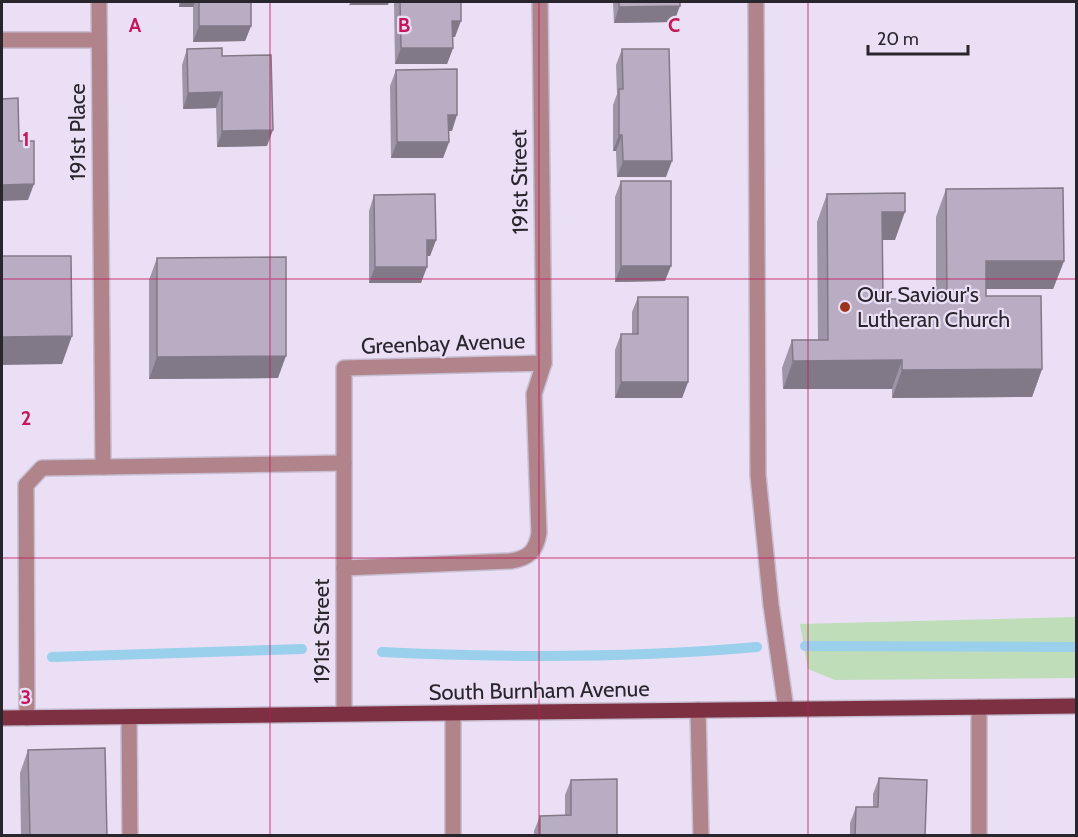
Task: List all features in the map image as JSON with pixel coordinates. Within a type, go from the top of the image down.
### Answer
[{"type":"main road","name":"South Burnham Avenue","points":[[2,718],[1077,706]]},
{"type":"street","name":"191st Place","points":[[99,2],[103,467]]},
{"type":"street","name":"191st Street","points":[[344,568],[526,558],[537,547],[539,533],[534,394],[544,363],[540,2]]},
{"type":"street","points":[[756,2],[758,475],[771,605],[786,709]]},
{"type":"street","points":[[2,40],[99,40]]},
{"type":"street","name":"Greenbay Avenue","points":[[344,368],[544,363]]},
{"type":"street","name":"191st Street","points":[[344,368],[344,714]]},
{"type":"street","points":[[27,718],[26,485],[42,468],[344,463]]},
{"type":"street","points":[[979,707],[979,836]]},
{"type":"street","points":[[698,710],[700,836]]},
{"type":"street","points":[[453,713],[453,836]]},
{"type":"street","points":[[129,717],[130,836]]},
{"type":"green space","points":[[1076,617],[1076,678],[835,680],[808,669],[800,624]]},
{"type":"building","points":[[199,2],[251,2],[251,26],[199,26]]},
{"type":"building","points":[[400,2],[461,2],[461,21],[452,21],[453,48],[401,48]]},
{"type":"building","points":[[619,2],[680,2],[680,6],[619,7]]},
{"type":"building","points":[[222,48],[222,56],[271,55],[273,130],[222,131],[222,92],[188,93],[187,49]]},
{"type":"building","points":[[622,49],[669,49],[672,161],[623,161],[622,135],[619,135],[619,89],[623,89]]},
{"type":"building","points":[[457,69],[457,115],[448,115],[449,142],[397,142],[396,70]]},
{"type":"building","points":[[18,98],[19,141],[34,141],[34,184],[2,185],[2,99]]},
{"type":"building","points":[[621,181],[671,181],[671,266],[621,266]]},
{"type":"building","name":"Our Saviour's Lutheran Church","points":[[1063,188],[1064,261],[986,261],[986,296],[1041,296],[1042,369],[902,370],[902,360],[793,361],[792,340],[828,340],[827,194],[905,193],[905,212],[882,212],[883,299],[947,299],[946,189]]},
{"type":"building","points":[[435,194],[436,240],[427,240],[427,267],[375,267],[374,195]]},
{"type":"building","points":[[2,256],[71,256],[72,336],[2,337]]},
{"type":"building","points":[[286,257],[286,356],[157,357],[157,258]]},
{"type":"building","points":[[638,297],[688,297],[688,382],[621,382],[621,334],[638,334]]},
{"type":"building","points":[[105,748],[107,836],[30,836],[28,750]]},
{"type":"building","points":[[879,778],[927,780],[925,836],[855,836],[856,807],[878,807]]},
{"type":"building","points":[[617,779],[617,836],[540,836],[540,816],[571,815],[571,780]]},
{"type":"waterway","points":[[805,646],[1076,647]]},
{"type":"waterway","points":[[382,652],[570,656],[757,647]]},
{"type":"waterway","points":[[52,657],[302,649]]},
{"type":"place","name":"Our Saviour's Lutheran Church","points":[[845,307]]}]
